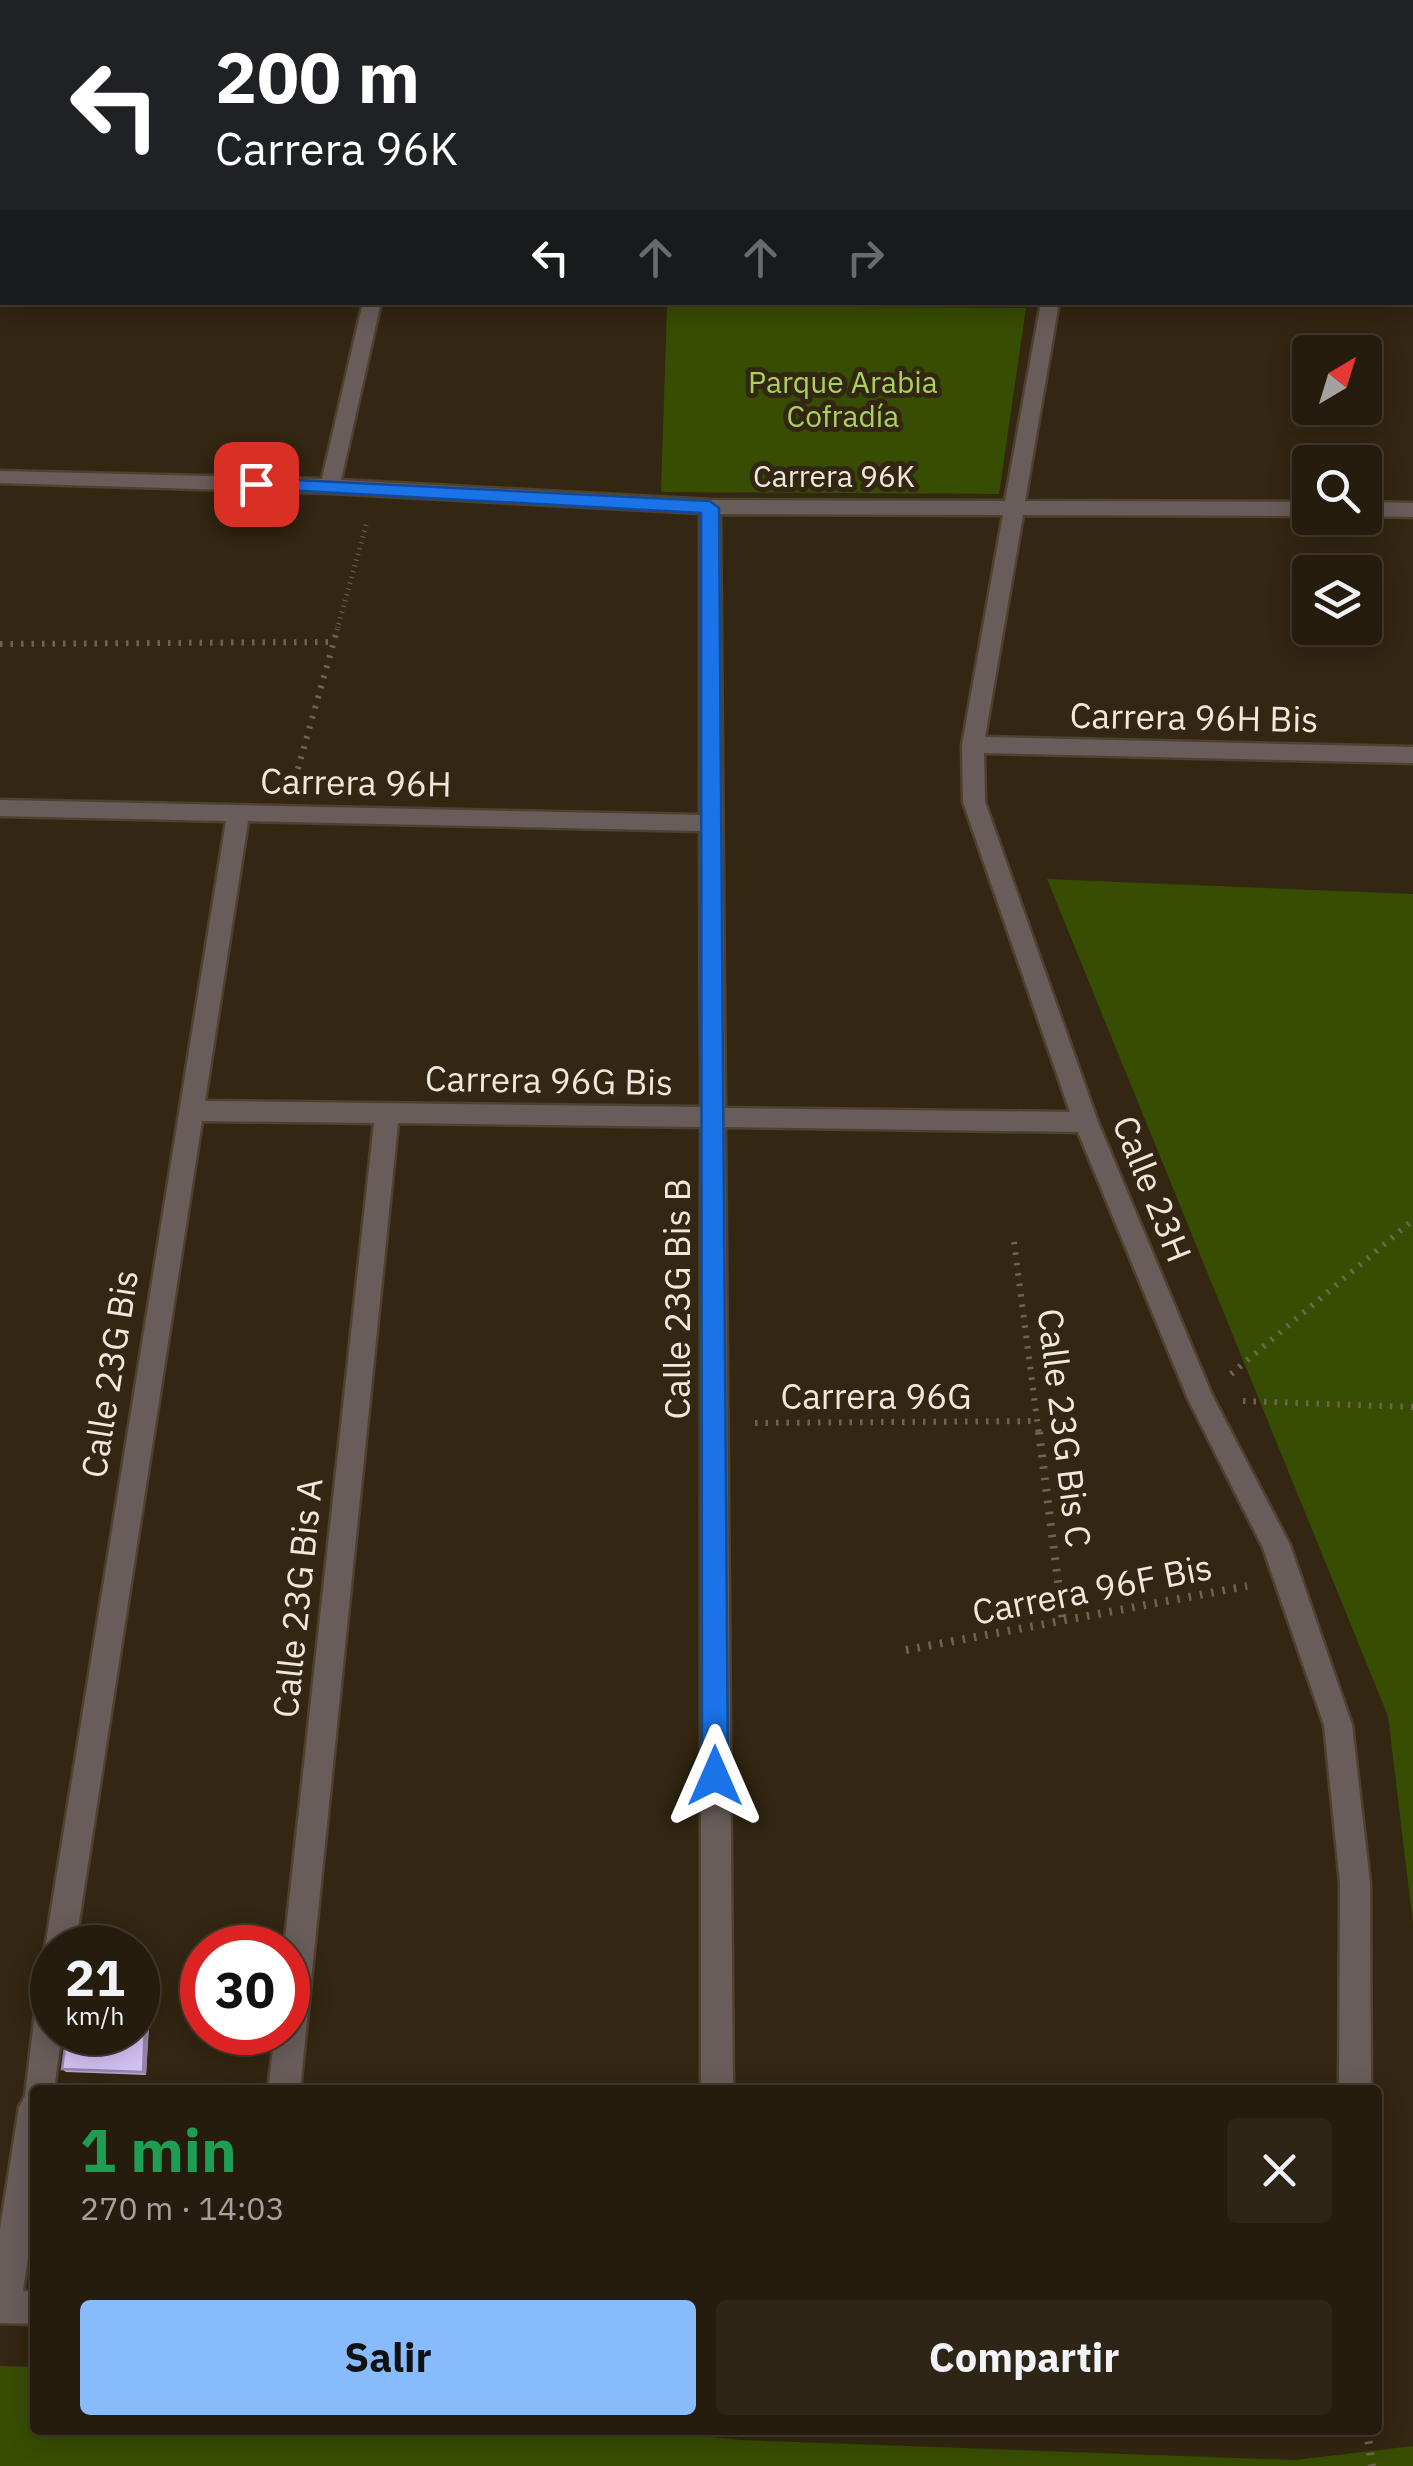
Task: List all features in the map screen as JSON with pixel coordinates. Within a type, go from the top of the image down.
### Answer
[{"type":"street","points":[[330,486],[371,305]]},
{"type":"street","name":"Calle 23H","points":[[1049,305],[973,745],[974,802],[1086,1122],[1202,1399],[1276,1545],[1338,1725],[1355,1883],[1355,2085]]},
{"type":"street","name":"Carrera 96K","points":[[0,478],[330,486],[710,508],[1292,509]]},
{"type":"street","name":"Calle 23G Bis B","points":[[710,508],[716,2085]]},
{"type":"street","points":[[1382,509],[1413,510]]},
{"type":"street","name":"Carrera 96H Bis","points":[[973,745],[1413,755]]},
{"type":"street","name":"Carrera 96H","points":[[0,808],[711,823]]},
{"type":"street","name":"Calle 23G Bis","points":[[64,1925],[238,813]]},
{"type":"street","name":"Carrera 96G Bis","points":[[192,1112],[1086,1122]]},
{"type":"street","name":"Calle 23G Bis A","points":[[285,2085],[387,1114]]},
{"type":"street","points":[[39,2085],[43,2055]]},
{"type":"street","points":[[13,2307],[30,2152]]},
{"type":"path","points":[[285,814],[376,489]]},
{"type":"path","points":[[0,644],[333,642]]},
{"type":"path","points":[[1202,1399],[1413,1220]]},
{"type":"path","name":"Calle 23G Bis C","points":[[1014,1242],[1064,1621]]},
{"type":"path","points":[[1202,1399],[1413,1407]]},
{"type":"path","name":"Carrera 96G","points":[[714,1424],[1038,1421]]},
{"type":"path","name":"Carrera 96F Bis","points":[[906,1650],[1287,1578]]},
{"type":"path","points":[[1369,2435],[1372,2466]]},
{"type":"green space","name":"Parque Arabia Cofradía","points":[[667,306],[1026,308],[999,494],[661,492]]},
{"type":"green space","points":[[1047,879],[1413,894],[1413,1924],[1388,1716]]},
{"type":"green space","points":[[0,2366],[30,2367],[30,2435],[692,2435],[1295,2460],[1413,2446],[1413,2466],[0,2466]]},
{"type":"building","points":[[64,2055],[144,2055],[143,2072],[62,2069]]},
{"type":"route","points":[[256,484],[710,508],[715,1776]]}]
